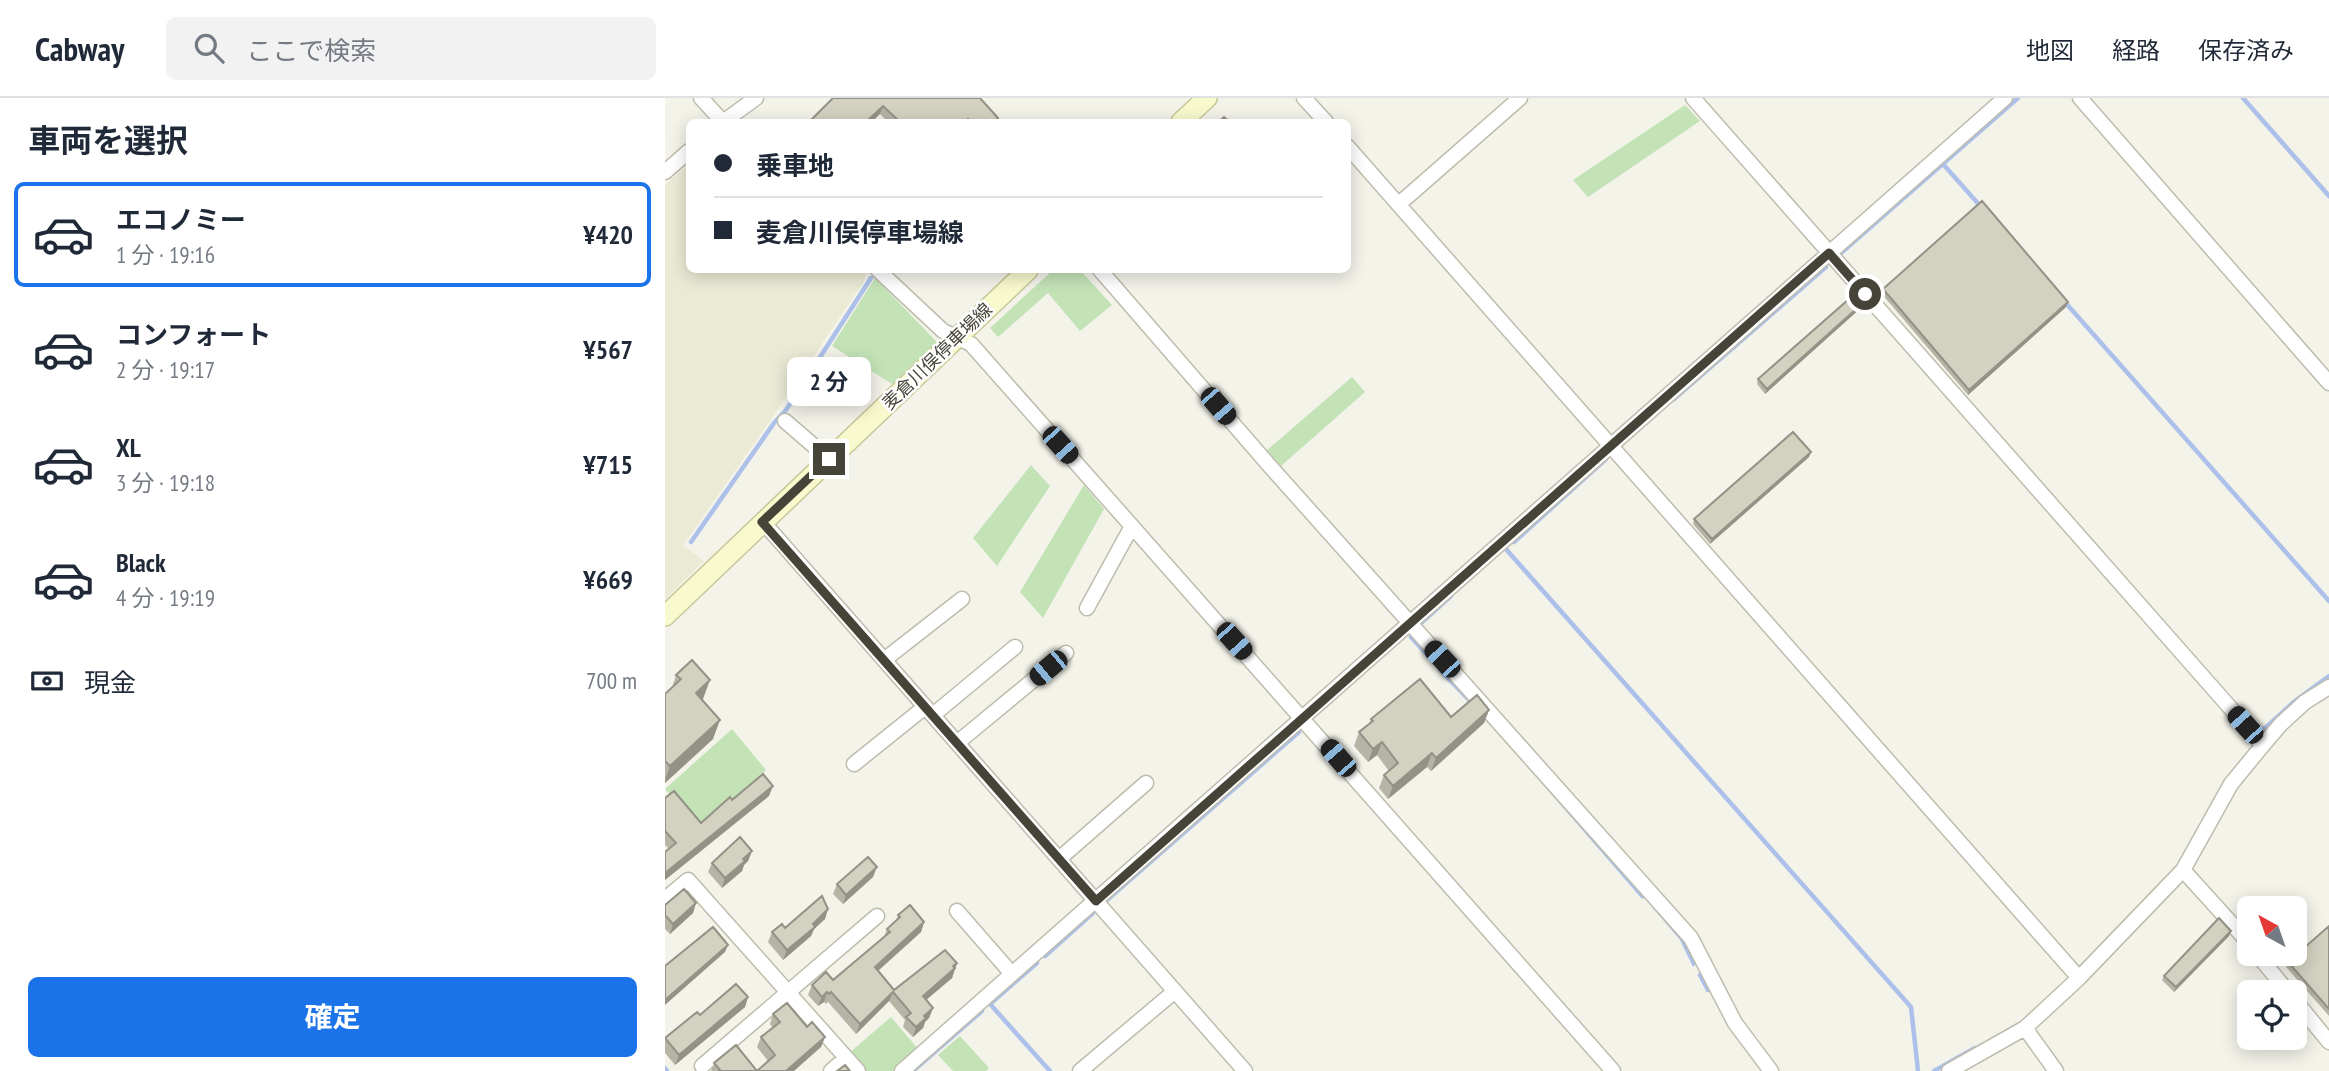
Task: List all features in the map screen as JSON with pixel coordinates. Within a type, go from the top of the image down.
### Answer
[{"type":"main road","points":[[1184,119],[1207,98]]},
{"type":"main road","name":"麦倉川俣停車場線","points":[[665,616],[1025,273]]},
{"type":"street","points":[[701,98],[720,119]]},
{"type":"street","points":[[727,119],[756,98]]},
{"type":"street","points":[[1304,98],[1323,119]]},
{"type":"street","points":[[1399,204],[1520,98]]},
{"type":"street","points":[[1693,98],[2263,746]]},
{"type":"street","points":[[902,1071],[2005,98]]},
{"type":"street","points":[[2080,98],[2329,383]]},
{"type":"street","points":[[1351,150],[2079,978]]},
{"type":"street","points":[[665,172],[686,154]]},
{"type":"street","points":[[881,273],[943,331],[971,344],[1613,1071]]},
{"type":"street","points":[[1103,273],[1268,464],[1691,938],[1735,1023],[1771,1071]]},
{"type":"street","points":[[785,421],[829,459]]},
{"type":"street","points":[[762,522],[1245,1071]]},
{"type":"street","points":[[1087,608],[1132,526]]},
{"type":"street","points":[[884,660],[962,599]]},
{"type":"street","points":[[854,764],[1015,647]]},
{"type":"street","points":[[957,743],[1066,653]]},
{"type":"street","points":[[1949,1071],[2025,1028],[2079,978],[2183,870],[2231,785],[2281,724],[2305,702],[2329,687]]},
{"type":"street","points":[[1059,859],[1146,783]]},
{"type":"street","points":[[2183,870],[2237,930]]},
{"type":"street","points":[[665,899],[688,880],[858,1071]]},
{"type":"street","points":[[957,911],[1012,974]]},
{"type":"street","points":[[702,1066],[877,916]]},
{"type":"street","points":[[2267,966],[2278,980]]},
{"type":"street","points":[[1080,1071],[1175,990]]},
{"type":"street","points":[[2307,1015],[2329,1042]]},
{"type":"street","points":[[2025,1028],[2056,1071]]},
{"type":"street","points":[[831,1071],[846,1058]]},
{"type":"shaded area","points":[[686,167],[686,273],[865,273],[864,281],[683,545],[704,561],[665,599],[665,185]]},
{"type":"green space","points":[[1685,105],[1700,121],[1588,197],[1573,180]]},
{"type":"green space","points":[[1050,273],[1083,273],[1112,305],[1080,331],[1048,293],[998,337],[990,328]]},
{"type":"green space","points":[[875,278],[937,342],[892,384],[832,346]]},
{"type":"green space","points":[[1352,377],[1365,392],[1281,466],[1267,450]]},
{"type":"green space","points":[[1031,465],[1050,486],[997,566],[973,538]]},
{"type":"green space","points":[[1084,485],[1104,509],[1043,618],[1020,592]]},
{"type":"green space","points":[[732,729],[766,770],[700,828],[665,789]]},
{"type":"green space","points":[[891,1017],[919,1050],[894,1071],[862,1071],[848,1054]]},
{"type":"green space","points":[[960,1036],[989,1068],[986,1071],[953,1071],[938,1055]]},
{"type":"water","points":[[1542,777],[1646,897],[1642,899],[1539,780]]},
{"type":"water","points":[[1655,905],[1684,939],[1696,964],[1693,967],[1680,940],[1652,907]]},
{"type":"building","points":[[833,98],[980,98],[998,118],[897,119],[883,106],[869,119],[812,119]]},
{"type":"building","points":[[1982,201],[2068,302],[1969,390],[1883,289]]},
{"type":"building","points":[[1857,292],[1865,301],[1767,389],[1758,379]]},
{"type":"building","points":[[1793,432],[1811,452],[1712,539],[1694,519]]},
{"type":"building","points":[[692,660],[710,680],[696,693],[720,720],[670,766],[665,761],[665,694],[681,679],[676,675]]},
{"type":"building","points":[[1420,679],[1451,717],[1477,695],[1489,710],[1436,758],[1432,753],[1393,786],[1384,775],[1398,763],[1382,742],[1373,749],[1359,732]]},
{"type":"building","points":[[763,774],[773,786],[665,873],[665,852],[676,843],[665,831],[665,798],[674,791],[701,823],[730,797],[732,800]]},
{"type":"building","points":[[740,837],[752,851],[743,859],[745,861],[725,878],[712,863]]},
{"type":"building","points":[[868,857],[877,867],[846,895],[837,884]]},
{"type":"building","points":[[684,889],[696,903],[673,924],[665,915],[665,905]]},
{"type":"building","points":[[822,896],[828,909],[813,924],[815,927],[787,950],[772,932],[782,924],[785,928]]},
{"type":"building","points":[[910,905],[924,922],[875,967],[894,990],[945,950],[957,963],[953,966],[955,968],[923,996],[933,1008],[916,1027],[906,1017],[911,1013],[893,992],[860,1024],[831,992],[822,997],[812,985],[826,972],[833,980],[890,932],[887,929]]},
{"type":"building","points":[[2219,918],[2231,931],[2176,987],[2164,976]]},
{"type":"building","points":[[2329,926],[2329,1009],[2307,984],[2307,980],[2304,980],[2291,966],[2307,966],[2307,945]]},
{"type":"building","points":[[713,927],[728,945],[665,1000],[665,966]]},
{"type":"building","points":[[736,984],[748,997],[679,1055],[665,1038],[697,1012],[700,1015]]},
{"type":"building","points":[[787,1003],[807,1027],[812,1022],[825,1037],[786,1071],[757,1071],[775,1055],[761,1037],[780,1022],[773,1014]]},
{"type":"building","points":[[736,1045],[757,1071],[718,1071],[720,1070],[714,1063]]},
{"type":"building","points":[[845,1065],[850,1071],[837,1071]]},
{"type":"waterway","points":[[1841,253],[2018,98]]},
{"type":"waterway","points":[[2243,98],[2329,196]]},
{"type":"waterway","points":[[1943,164],[1982,208]]},
{"type":"waterway","points":[[1674,399],[1826,267]]},
{"type":"waterway","points":[[691,542],[774,423],[786,410],[871,278]]},
{"type":"waterway","points":[[2064,301],[2329,601]]},
{"type":"waterway","points":[[1514,542],[1606,459]]},
{"type":"waterway","points":[[1505,548],[1911,1007],[1918,1071]]},
{"type":"waterway","points":[[1421,623],[1451,596]]},
{"type":"waterway","points":[[1411,637],[1432,660]]},
{"type":"waterway","points":[[1440,670],[1472,703]]},
{"type":"waterway","points":[[2263,730],[2295,701],[2329,676]]},
{"type":"waterway","points":[[1107,900],[1299,732]]},
{"type":"waterway","points":[[1045,956],[1093,913]]},
{"type":"waterway","points":[[1037,963],[990,1004],[1050,1071]]},
{"type":"waterway","points":[[1700,975],[1708,990]]},
{"type":"waterway","points":[[913,1071],[982,1011]]},
{"type":"waterway","points":[[1934,1071],[1975,1048]]},
{"type":"route","points":[[829,459],[762,522],[1096,901],[1829,253],[1865,294]]}]
